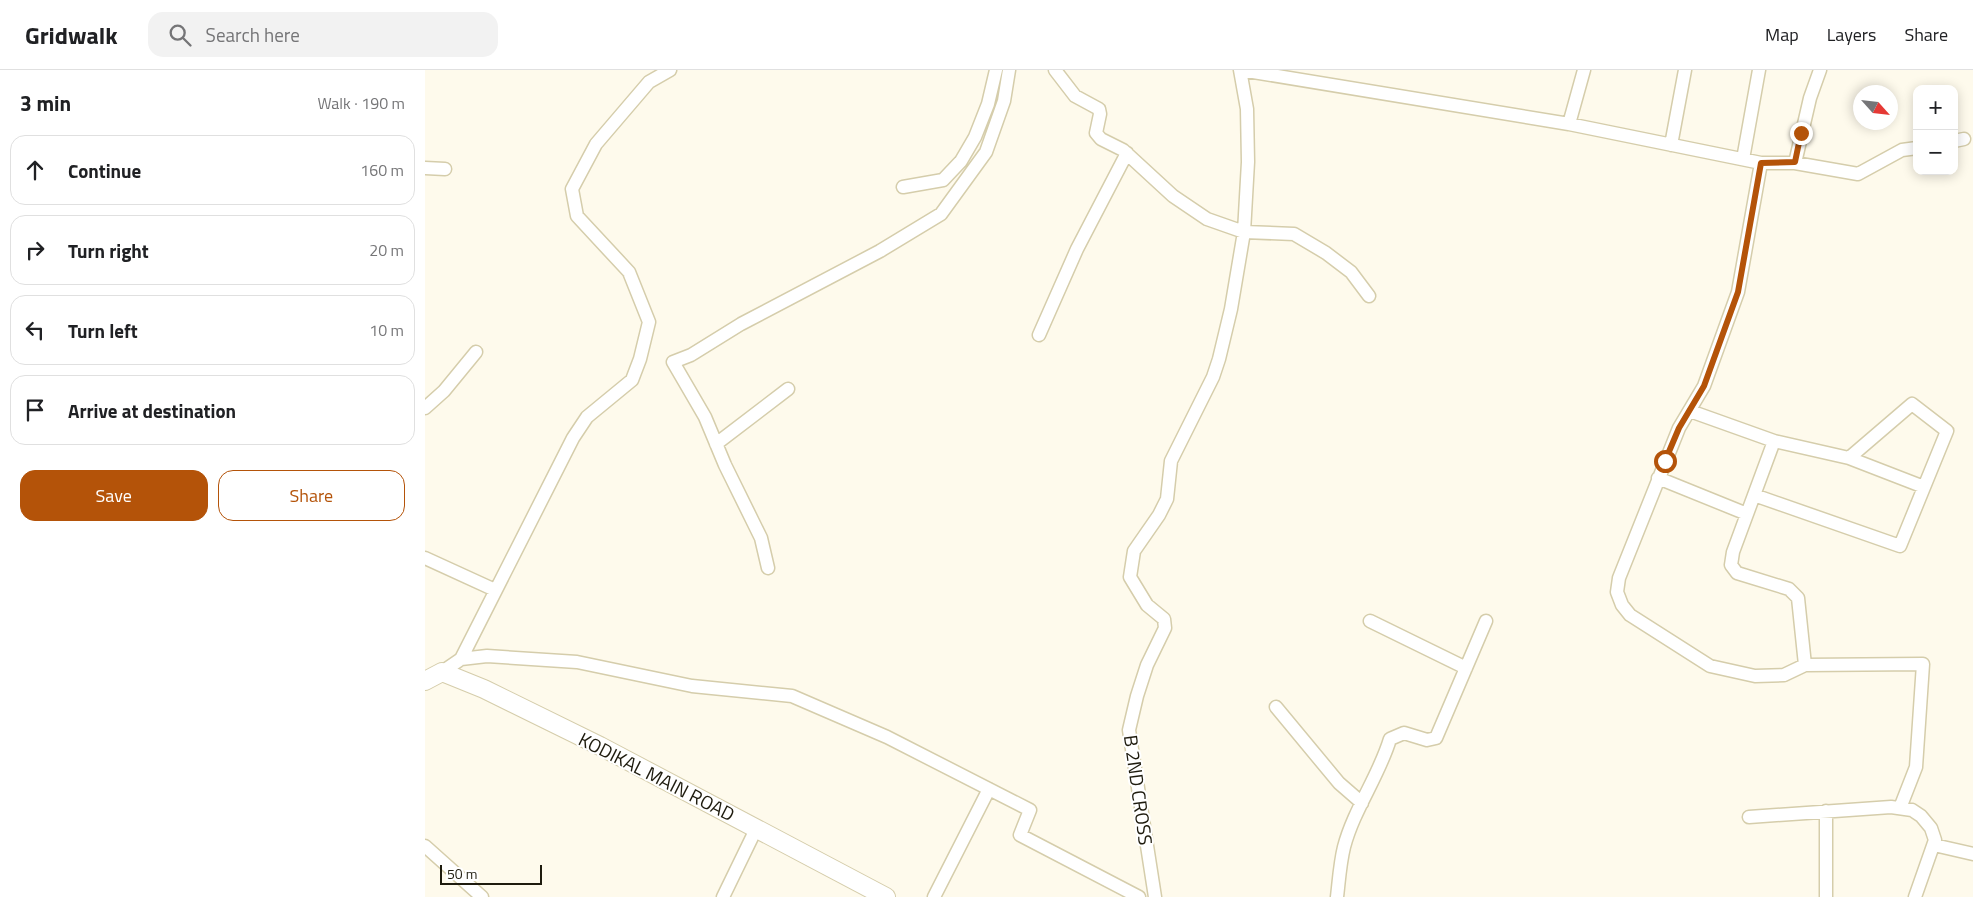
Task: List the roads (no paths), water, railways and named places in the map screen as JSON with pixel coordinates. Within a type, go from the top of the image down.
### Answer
[{"type":"street","points":[[461,659],[573,438],[587,417],[632,380],[640,359],[649,322],[629,272],[577,216],[572,189],[596,144],[649,82],[670,70]]},
{"type":"street","points":[[903,187],[943,180],[961,161],[975,138],[988,104],[996,70]]},
{"type":"street","points":[[768,568],[761,538],[716,444],[705,416],[673,362],[881,250],[941,214],[986,152],[1004,101],[1009,70]]},
{"type":"street","points":[[1055,70],[1075,96],[1099,109],[1097,133],[1101,139],[1127,153],[1189,208],[1207,219],[1244,232],[1294,234],[1326,253],[1351,272],[1369,296]]},
{"type":"street","points":[[1241,70],[1569,124],[1761,163],[1795,162],[1858,174],[1902,150],[1913,149]]},
{"type":"street","name":"B 2ND CROSS","points":[[1155,897],[1129,730],[1147,665],[1165,628],[1164,619],[1147,606],[1130,577],[1134,551],[1149,526],[1159,515],[1167,499],[1171,461],[1213,377],[1219,359],[1236,282],[1244,232],[1247,162],[1247,110],[1241,70]]},
{"type":"street","points":[[1569,124],[1585,70]]},
{"type":"street","points":[[1671,144],[1685,70]]},
{"type":"street","points":[[1743,159],[1759,70]]},
{"type":"street","points":[[1795,162],[1808,106],[1820,70]]},
{"type":"street","points":[[1039,335],[1077,249],[1127,153]]},
{"type":"street","points":[[1761,163],[1738,292],[1707,379],[1679,428],[1658,478],[1619,578],[1617,592],[1630,615],[1710,666],[1755,676],[1785,675],[1805,665],[1923,664],[1916,767],[1900,808]]},
{"type":"street","points":[[425,168],[445,169]]},
{"type":"street","points":[[425,408],[444,391],[476,352]]},
{"type":"street","points":[[716,444],[788,389]]},
{"type":"street","points":[[1754,495],[1901,546],[1947,432],[1912,404],[1849,458]]},
{"type":"street","points":[[1690,410],[1774,440],[1849,458],[1925,487]]},
{"type":"street","points":[[1774,440],[1733,552],[1731,565],[1737,573],[1789,589],[1798,598],[1805,665]]},
{"type":"street","points":[[1658,478],[1747,514]]},
{"type":"street","points":[[425,558],[495,590]]},
{"type":"street","points":[[1369,621],[1466,668]]},
{"type":"street","points":[[1337,897],[1344,847],[1385,758],[1390,739],[1404,733],[1427,740],[1437,738],[1486,621]]},
{"type":"street","points":[[425,681],[461,659],[487,656],[577,662],[692,686],[792,696],[887,738],[1030,810],[1020,835],[1139,897]]},
{"type":"street","name":"KODIKAL MAIN ROAD","points":[[442,672],[484,689],[600,746],[757,827],[886,897]]},
{"type":"street","points":[[1276,707],[1339,783],[1363,803]]},
{"type":"street","points":[[934,897],[989,789]]},
{"type":"street","points":[[1749,817],[1891,807],[1912,810],[1921,816],[1931,828],[1935,840],[1915,897]]},
{"type":"street","points":[[1826,811],[1826,897]]},
{"type":"street","points":[[723,897],[757,827]]},
{"type":"street","points":[[1934,844],[1973,854]]},
{"type":"street","points":[[425,846],[482,897]]}]
